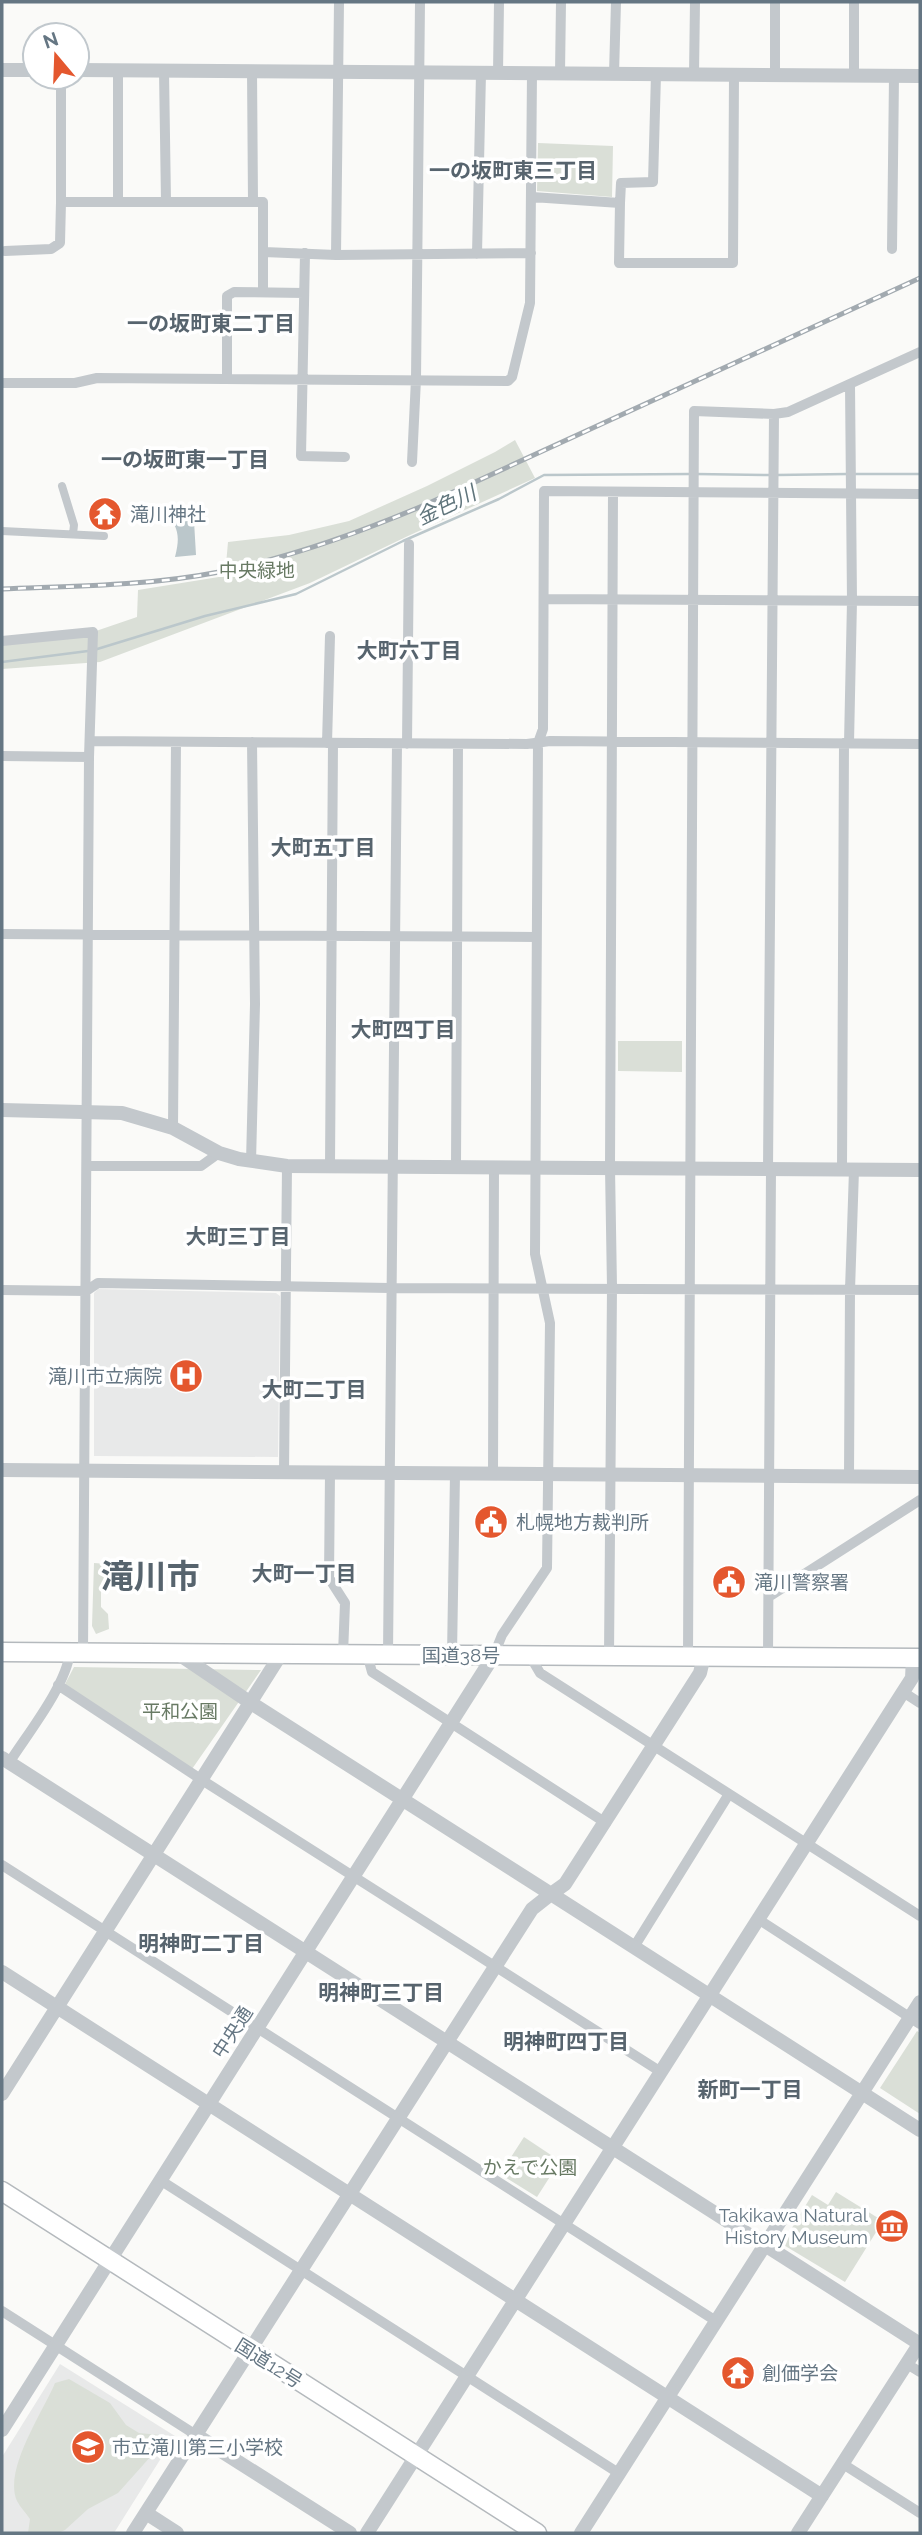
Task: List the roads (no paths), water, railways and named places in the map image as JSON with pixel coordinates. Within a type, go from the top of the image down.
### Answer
[{"type":"highway","name":"国道38号","points":[[2,1652],[916,1658]]},
{"type":"highway","name":"国道12号","points":[[2,2191],[537,2533]]},
{"type":"street","points":[[336,256],[339,2]]},
{"type":"street","points":[[412,462],[416,379],[420,2]]},
{"type":"street","points":[[498,73],[499,2]]},
{"type":"street","points":[[561,2],[561,74]]},
{"type":"street","points":[[614,74],[615,2]]},
{"type":"street","points":[[694,74],[695,2]]},
{"type":"street","points":[[775,2],[775,75]]},
{"type":"street","points":[[853,75],[854,2]]},
{"type":"street","points":[[2,70],[21,70]]},
{"type":"street","points":[[91,70],[920,76]]},
{"type":"street","points":[[118,71],[118,202]]},
{"type":"street","points":[[164,71],[166,202]]},
{"type":"street","points":[[252,71],[253,202]]},
{"type":"street","points":[[477,254],[481,73]]},
{"type":"street","points":[[2,383],[75,383],[97,378],[508,381],[512,377],[530,303],[532,73]]},
{"type":"street","points":[[656,74],[653,182],[621,183],[619,263],[733,263],[734,75]]},
{"type":"street","points":[[892,249],[894,76]]},
{"type":"street","points":[[5,251],[51,249],[60,243],[61,91]]},
{"type":"street","points":[[531,197],[620,203]]},
{"type":"street","points":[[61,202],[263,202],[263,292]]},
{"type":"street","points":[[264,252],[336,256],[531,253]]},
{"type":"street","points":[[305,253],[301,456],[345,457]]},
{"type":"street","points":[[227,379],[227,296],[233,292],[304,293]]},
{"type":"street","points":[[133,2533],[495,1965],[532,1909],[565,1884],[700,1673],[696,1656],[689,1475],[694,411],[774,414],[788,412],[918,356]]},
{"type":"street","points":[[849,385],[852,601],[847,743],[849,1476]]},
{"type":"street","points":[[768,1657],[771,493],[774,414]]},
{"type":"street","points":[[62,486],[74,524],[73,534]]},
{"type":"street","points":[[494,1655],[502,1635],[547,1568],[550,1324],[535,1254],[538,743],[543,729],[544,491],[920,495]]},
{"type":"street","points":[[609,1656],[613,492]]},
{"type":"street","points":[[2,531],[104,536]]},
{"type":"street","points":[[388,1654],[396,937],[409,544]]},
{"type":"street","points":[[544,599],[920,601]]},
{"type":"street","points":[[2,641],[93,632],[89,757],[85,1471],[77,1653],[5,1761],[920,2343],[799,2533]]},
{"type":"street","points":[[330,636],[330,1166]]},
{"type":"street","points":[[90,741],[920,744]]},
{"type":"street","points":[[173,1128],[176,742]]},
{"type":"street","points":[[251,1162],[254,936],[252,742]]},
{"type":"street","points":[[456,1167],[458,744]]},
{"type":"street","points":[[2,755],[89,757]]},
{"type":"street","points":[[2,934],[536,937]]},
{"type":"street","points":[[2,1110],[122,1113],[173,1128],[219,1153],[251,1162],[287,1166],[920,1170]]},
{"type":"street","points":[[88,1166],[201,1166],[219,1153]]},
{"type":"street","points":[[284,1473],[287,1166]]},
{"type":"street","points":[[493,1474],[494,1167]]},
{"type":"street","points":[[2,1290],[86,1291],[98,1283],[390,1288],[494,1286],[920,1290]]},
{"type":"street","points":[[2,1470],[920,1477]]},
{"type":"street","points":[[330,1473],[329,1578],[345,1603],[343,1654]]},
{"type":"street","points":[[452,1655],[454,1474]]},
{"type":"street","points":[[770,1596],[920,1500]]},
{"type":"street","points":[[177,1653],[920,2130]]},
{"type":"street","points":[[2,2094],[281,1654]]},
{"type":"street","points":[[368,1654],[372,1672],[606,1823]]},
{"type":"street","name":"中央通","points":[[3,2426],[494,1655]]},
{"type":"street","points":[[530,1656],[540,1673],[920,1916]]},
{"type":"street","points":[[368,2533],[912,1678],[916,1658]]},
{"type":"street","points":[[58,1685],[202,1780],[661,2072]]},
{"type":"street","points":[[903,1692],[920,1703]]},
{"type":"street","points":[[634,1947],[729,1794]]},
{"type":"street","points":[[2,1865],[716,2321]]},
{"type":"street","points":[[758,1919],[915,2020]]},
{"type":"street","points":[[2,1972],[822,2496]]},
{"type":"street","points":[[581,2533],[862,2093],[915,2020],[920,2002]]},
{"type":"street","points":[[160,2180],[620,2474]]},
{"type":"street","points":[[2,2311],[350,2533]]},
{"type":"street","points":[[907,2364],[920,2372]]},
{"type":"street","points":[[843,2464],[920,2513]]},
{"type":"street","points":[[146,2513],[177,2533]]},
{"type":"waterway","name":"金色川","points":[[94,650],[205,616],[296,594],[403,541],[499,499],[544,475],[690,474]]},
{"type":"waterway","name":"金色川","points":[[696,474],[770,475]]},
{"type":"waterway","name":"金色川","points":[[777,475],[847,474]]},
{"type":"waterway","name":"金色川","points":[[854,474],[920,474]]},
{"type":"waterway","name":"金色川","points":[[2,662],[88,651]]},
{"type":"railway","points":[[2,589],[111,585],[192,577],[246,566],[325,543],[427,504],[920,278]]},
{"type":"place","name":"滝川神社","points":[[105,514]]},
{"type":"place","name":"滝川市立病院","points":[[186,1376]]},
{"type":"place","name":"札幌地方裁判所","points":[[491,1522]]},
{"type":"place","name":"滝川警察署","points":[[729,1582]]},
{"type":"place","name":"Takikawa Natural History Museum","points":[[892,2226]]},
{"type":"place","name":"創価学会","points":[[738,2373]]},
{"type":"place","name":"市立滝川第三小学校","points":[[88,2447]]},
{"type":"district","name":"一の坂町東三丁目","points":[[513,170]]},
{"type":"district","name":"一の坂町東二丁目","points":[[211,323]]},
{"type":"district","name":"一の坂町東一丁目","points":[[185,459]]},
{"type":"district","name":"大町六丁目","points":[[409,650]]},
{"type":"district","name":"大町五丁目","points":[[323,847]]},
{"type":"district","name":"大町四丁目","points":[[403,1029]]},
{"type":"district","name":"大町三丁目","points":[[238,1236]]},
{"type":"district","name":"大町二丁目","points":[[314,1389]]},
{"type":"district","name":"大町一丁目","points":[[304,1573]]},
{"type":"district","name":"滝川市","points":[[150,1576]]},
{"type":"district","name":"明神町二丁目","points":[[201,1943]]},
{"type":"district","name":"明神町三丁目","points":[[381,1992]]},
{"type":"district","name":"明神町四丁目","points":[[566,2041]]},
{"type":"district","name":"新町一丁目","points":[[750,2089]]},
{"type":"park label","name":"中央緑地","points":[[257,570]]},
{"type":"park label","name":"平和公園","points":[[180,1711]]},
{"type":"park label","name":"かえで公園","points":[[530,2167]]}]
